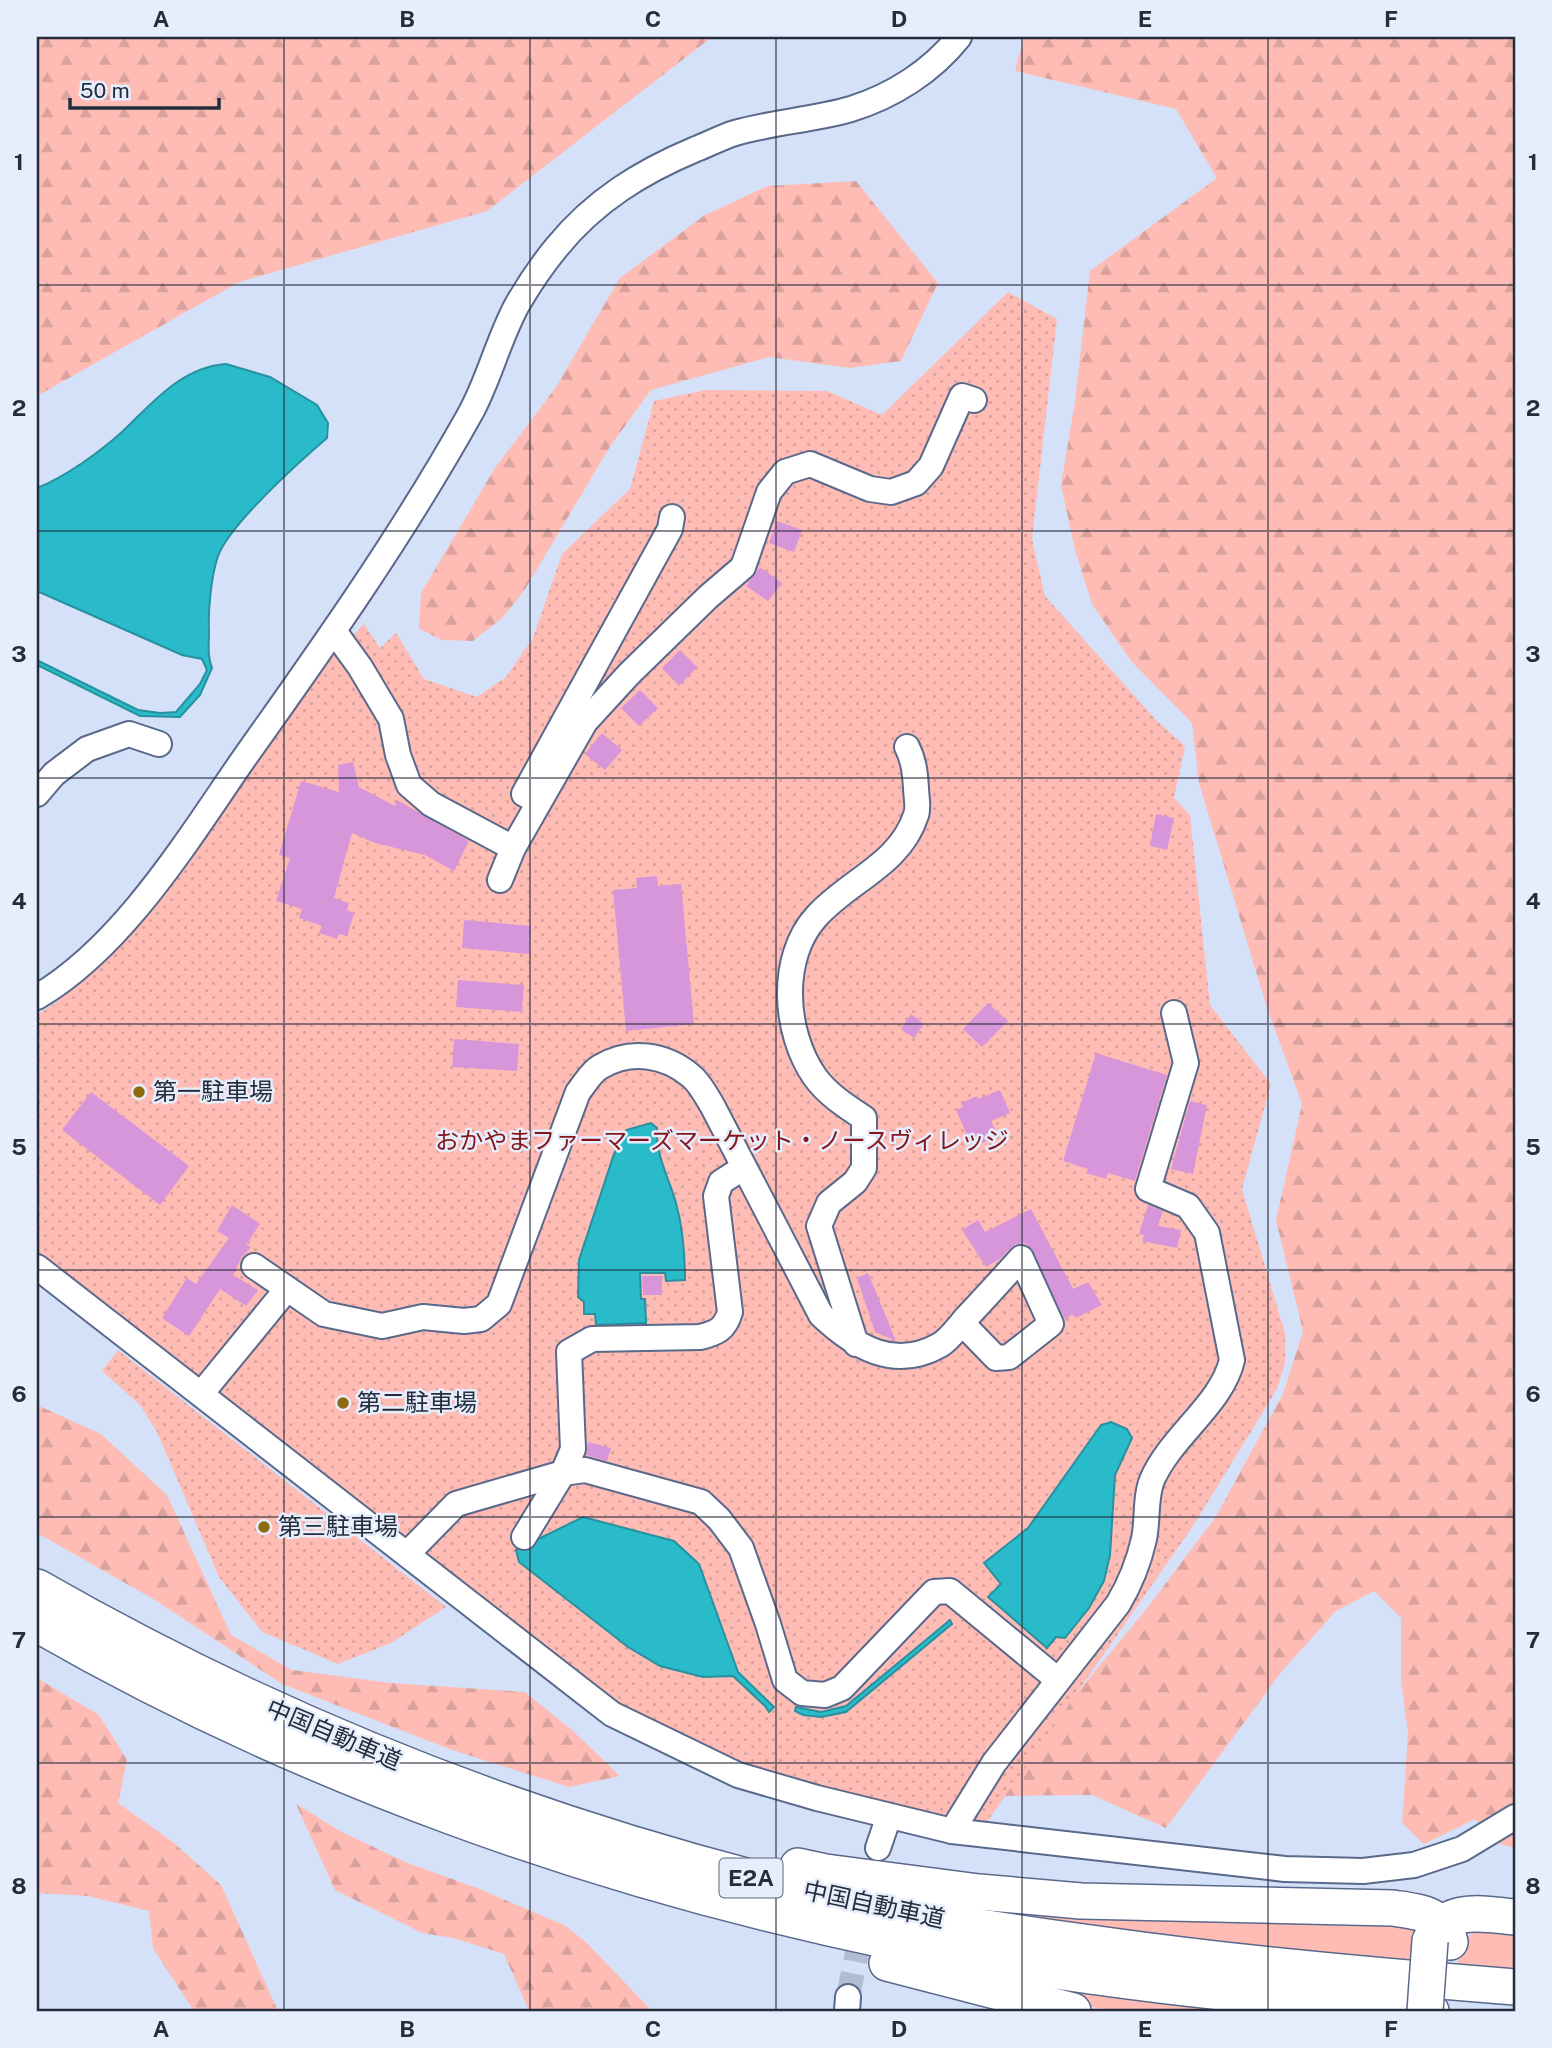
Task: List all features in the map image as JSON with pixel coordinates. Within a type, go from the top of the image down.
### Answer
[{"type":"highway","name":"中国自動車道","points":[[37,1587],[113,1630],[242,1695],[370,1751],[491,1799],[626,1843],[755,1880],[901,1913],[1039,1936],[1200,1958],[1515,1987]]},
{"type":"highway","name":"中国自動車道","points":[[37,1624],[97,1658],[235,1727],[361,1781],[481,1829],[617,1872],[790,1919],[895,1942],[1047,1969],[1200,1989],[1431,2011]]},
{"type":"highway","points":[[491,1799],[827,1872],[979,1892],[1081,1900],[1393,1908],[1419,1913],[1441,1935],[1445,2011]]},
{"type":"highway","points":[[1425,2011],[1441,1935],[1454,1917],[1466,1914],[1515,1917]]},
{"type":"highway","points":[[790,1919],[842,1955],[907,1967],[1073,2011]]},
{"type":"street","points":[[37,997],[53,988],[103,944],[154,886],[334,631],[428,486],[472,410],[516,307],[555,249],[593,208],[629,181],[734,134],[853,108],[910,83],[943,57],[959,37]]},
{"type":"street","points":[[500,880],[513,848],[585,722],[629,674],[743,567],[769,492],[785,472],[810,464],[870,489],[891,492],[916,483],[931,466],[962,396],[974,400]]},
{"type":"street","points":[[539,802],[523,794],[670,529],[671,517]]},
{"type":"street","points":[[334,631],[360,667],[391,719],[398,755],[409,785],[431,804],[513,848]]},
{"type":"street","points":[[37,794],[54,774],[87,749],[129,734],[159,744]]},
{"type":"street","points":[[856,1344],[819,1226],[829,1203],[855,1182],[864,1168],[864,1118],[841,1103],[816,1078],[802,1055],[792,1019],[791,979],[799,940],[817,916],[886,862],[902,842],[917,813],[914,761],[907,747]]},
{"type":"street","points":[[952,1831],[994,1763],[1118,1604],[1128,1587],[1144,1539],[1152,1481],[1183,1432],[1216,1395],[1228,1377],[1232,1360],[1207,1233],[1188,1206],[1148,1189],[1186,1063],[1174,1013]]},
{"type":"street","points":[[254,1266],[324,1314],[382,1326],[423,1317],[464,1321],[481,1319],[499,1304],[578,1092],[598,1068],[633,1055],[649,1055],[692,1076],[713,1107],[821,1315],[837,1330],[856,1344],[877,1354],[894,1356],[919,1354],[943,1344],[962,1323]]},
{"type":"street","points":[[524,1537],[564,1474],[573,1449],[569,1353],[592,1339],[700,1337],[716,1334],[726,1325],[730,1312],[716,1196],[721,1182],[743,1168]]},
{"type":"street","points":[[37,1267],[612,1714],[737,1776],[952,1831],[1285,1869],[1363,1871],[1414,1865],[1462,1849],[1515,1817]]},
{"type":"street","points":[[201,1394],[288,1289]]},
{"type":"street","points":[[407,1554],[456,1504],[585,1470],[701,1502],[719,1519],[741,1548],[785,1680],[802,1693],[825,1695],[842,1688],[934,1592],[950,1591],[1058,1680]]},
{"type":"street","points":[[878,1847],[890,1815]]},
{"type":"green space","points":[[37,37],[712,37],[487,211],[239,282],[37,396]]},
{"type":"green space","points":[[1024,37],[1515,37],[1515,1848],[1500,1844],[1475,1819],[1424,1844],[1402,1823],[1408,1733],[1401,1681],[1401,1618],[1374,1591],[1336,1611],[1283,1670],[1166,1828],[1092,1795],[992,1796],[1148,1607],[1215,1518],[1283,1394],[1303,1331],[1276,1220],[1302,1104],[1267,1008],[1199,783],[1192,723],[1131,661],[1092,604],[1075,550],[1061,485],[1075,401],[1090,271],[1217,178],[1176,109],[1015,71]]},
{"type":"green space","points":[[856,181],[938,283],[901,361],[850,368],[769,357],[651,390],[611,445],[524,591],[502,618],[473,641],[442,640],[419,629],[421,593],[495,468],[556,387],[620,278],[705,215],[768,186]]},
{"type":"green space","name":"おかやまファーマーズマーケット・ノースヴィレッジ","points":[[1008,292],[1057,319],[1032,539],[1045,596],[1156,720],[1185,746],[1174,798],[1190,815],[1210,1005],[1271,1084],[1242,1189],[1285,1333],[1285,1363],[1277,1389],[1193,1526],[985,1825],[756,1770],[636,1716],[37,1252],[37,1015],[58,1001],[160,899],[326,664],[364,624],[380,648],[396,633],[424,679],[477,697],[506,677],[533,638],[562,554],[630,489],[654,401],[706,390],[827,391],[882,415]]},
{"type":"green space","name":"第三駐車場","points":[[118,1350],[446,1607],[391,1643],[338,1664],[262,1632],[219,1577],[157,1432],[140,1405],[102,1371]]},
{"type":"green space","points":[[37,1405],[101,1434],[167,1495],[231,1635],[292,1670],[391,1683],[525,1692],[573,1731],[620,1776],[569,1787],[452,1750],[282,1684],[155,1600],[37,1533]]},
{"type":"green space","points":[[37,1678],[99,1715],[127,1760],[118,1803],[173,1842],[221,1885],[278,2011],[194,2011],[153,1948],[149,1911],[88,1896],[37,1893]]},
{"type":"green space","points":[[296,1804],[340,1831],[405,1862],[477,1888],[564,1925],[585,1941],[652,2011],[529,2011],[504,1954],[453,1938],[422,1933],[335,1890]]},
{"type":"green space","points":[[951,1908],[1408,1926],[1422,1937],[1421,1965],[1310,1956]]},
{"type":"green space","points":[[1515,1928],[1515,1973],[1457,1968],[1459,1940],[1479,1931]]},
{"type":"green space","points":[[993,1981],[1292,2011],[1108,2011]]},
{"type":"water","points":[[226,364],[270,377],[317,405],[328,423],[327,438],[250,511],[236,527],[218,556],[209,613],[209,654],[212,668],[200,695],[180,717],[140,716],[37,665],[37,660],[138,710],[160,713],[176,712],[200,684],[207,670],[202,659],[182,655],[37,591],[37,488],[70,471],[93,455],[182,379],[210,367]]},
{"type":"water","points":[[651,1123],[657,1128],[660,1157],[678,1213],[685,1280],[666,1281],[665,1273],[640,1273],[641,1299],[645,1299],[646,1323],[596,1325],[595,1314],[584,1314],[584,1302],[578,1297],[579,1260],[614,1154],[626,1130]]},
{"type":"water","points":[[1111,1422],[1127,1429],[1132,1438],[1115,1475],[1110,1555],[1104,1581],[1089,1608],[1065,1638],[1056,1637],[1047,1648],[988,1597],[1001,1584],[984,1563],[1028,1528],[1101,1425]]},
{"type":"water","points":[[583,1517],[674,1541],[699,1564],[738,1672],[774,1707],[769,1712],[733,1676],[703,1677],[660,1666],[628,1647],[519,1562],[516,1550]]},
{"type":"water","points":[[950,1620],[952,1624],[846,1712],[821,1717],[795,1711],[796,1707],[821,1712],[846,1706]]},
{"type":"building","points":[[777,521],[802,530],[794,552],[769,543]]},
{"type":"building","points":[[760,567],[782,583],[768,601],[746,586]]},
{"type":"building","points":[[680,650],[697,667],[679,686],[662,668]]},
{"type":"building","points":[[640,690],[658,708],[639,726],[621,708]]},
{"type":"building","points":[[602,733],[622,750],[605,770],[585,754]]},
{"type":"building","points":[[353,762],[359,787],[395,806],[397,800],[469,841],[454,871],[425,855],[375,843],[352,833],[334,898],[349,903],[347,910],[354,913],[347,936],[339,934],[337,939],[319,933],[322,926],[299,918],[302,909],[276,901],[290,858],[279,855],[301,781],[339,792],[338,765]]},
{"type":"building","points":[[1156,814],[1174,818],[1167,850],[1150,846]]},
{"type":"building","points":[[657,876],[658,886],[681,884],[694,1024],[626,1031],[613,890],[637,888],[636,878]]},
{"type":"building","points":[[464,920],[531,926],[529,954],[462,948]]},
{"type":"building","points":[[458,980],[524,985],[522,1012],[456,1007]]},
{"type":"building","points":[[988,1003],[1008,1021],[982,1047],[963,1029]]},
{"type":"building","points":[[911,1014],[924,1024],[914,1038],[901,1029]]},
{"type":"building","points":[[454,1039],[519,1044],[517,1071],[452,1067]]},
{"type":"building","points":[[1096,1053],[1167,1075],[1135,1181],[1108,1173],[1106,1179],[1086,1173],[1088,1169],[1063,1161]]},
{"type":"building","points":[[1000,1090],[1010,1113],[991,1121],[998,1135],[973,1148],[956,1110],[963,1107],[961,1103]]},
{"type":"building","points":[[91,1092],[189,1166],[160,1205],[62,1130]]},
{"type":"building","points":[[1190,1101],[1207,1105],[1193,1174],[1171,1169]]},
{"type":"building","points":[[232,1205],[260,1224],[246,1245],[251,1247],[241,1258],[233,1275],[258,1290],[246,1306],[220,1289],[189,1336],[162,1318],[187,1278],[196,1284],[229,1238],[217,1231]]},
{"type":"building","points":[[1148,1205],[1163,1211],[1158,1226],[1181,1230],[1177,1248],[1142,1241],[1144,1235],[1139,1234]]},
{"type":"building","points":[[1031,1209],[1073,1289],[1088,1282],[1102,1305],[1076,1318],[1072,1314],[1065,1320],[1030,1247],[1025,1243],[1015,1244],[1001,1258],[986,1267],[962,1230],[978,1220],[985,1232]]},
{"type":"building","points":[[868,1273],[896,1341],[875,1332],[857,1278]]},
{"type":"building","points":[[642,1276],[662,1276],[662,1295],[643,1295]]},
{"type":"building","points":[[588,1442],[611,1448],[607,1461],[586,1455]]},
{"type":"tunnel","points":[[848,1997],[864,1918]]},
{"type":"place","name":"第一駐車場","points":[[139,1092]]},
{"type":"place","name":"第二駐車場","points":[[343,1403]]},
{"type":"place","name":"第三駐車場","points":[[264,1527]]}]
